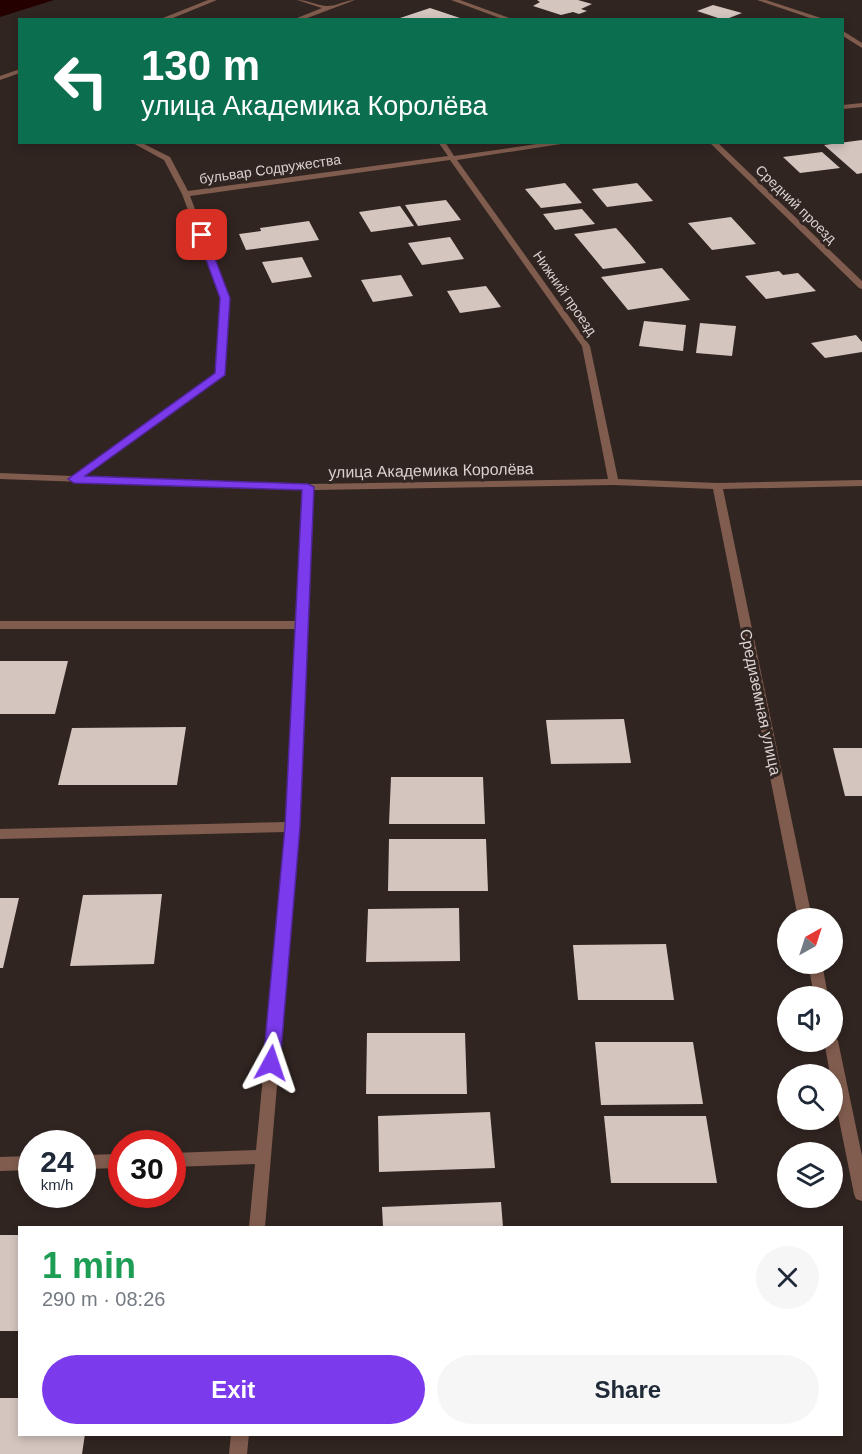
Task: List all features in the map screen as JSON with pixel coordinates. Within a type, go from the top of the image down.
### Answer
[{"type":"street","points":[[166,18],[214,0]]},
{"type":"street","points":[[300,0],[327,8]]},
{"type":"street","points":[[300,18],[352,0]]},
{"type":"street","points":[[454,0],[506,18]]},
{"type":"street","points":[[760,0],[818,18]]},
{"type":"street","points":[[844,34],[862,46]]},
{"type":"street","points":[[1,77],[18,72]]},
{"type":"street","points":[[844,107],[862,105]]},
{"type":"street","name":"бульвар Содружества","points":[[74,479],[220,375],[225,298],[186,194],[167,159],[138,144]]},
{"type":"street","name":"Нижний проезд","points":[[443,144],[586,346],[614,482]]},
{"type":"street","name":"бульвар Содружества","points":[[186,194],[555,144]]},
{"type":"street","name":"Средний проезд","points":[[714,144],[862,286]]},
{"type":"street","name":"улица Академика Королёва","points":[[0,476],[308,487],[614,482],[717,486],[862,483]]},
{"type":"street","name":"Средиземная улица","points":[[717,486],[804,908]]},
{"type":"street","points":[[257,1226],[293,827],[308,487]]},
{"type":"street","points":[[0,625],[302,625]]},
{"type":"street","points":[[0,834],[293,827]]},
{"type":"street","points":[[833,1052],[862,1194]]},
{"type":"street","points":[[186,1160],[263,1157]]},
{"type":"street","points":[[0,1164],[18,1163]]},
{"type":"street","points":[[238,1454],[240,1436]]},
{"type":"shaded area","points":[[0,0],[54,0],[0,17]]},
{"type":"building","points":[[537,0],[578,0],[592,4],[581,9],[587,11],[579,14],[573,12],[561,15],[533,6],[540,2]]},
{"type":"building","points":[[713,5],[742,13],[729,18],[718,18],[697,11]]},
{"type":"building","points":[[430,8],[460,18],[400,18]]},
{"type":"building","points":[[862,140],[862,173],[857,174],[824,145]]},
{"type":"building","points":[[822,152],[840,168],[800,173],[783,157]]},
{"type":"building","points":[[565,183],[582,203],[541,208],[525,189]]},
{"type":"building","points":[[637,183],[653,201],[607,207],[592,189]]},
{"type":"building","points":[[446,200],[461,220],[418,226],[405,205]]},
{"type":"building","points":[[400,206],[414,226],[371,232],[359,212]]},
{"type":"building","points":[[582,209],[595,224],[555,230],[543,214]]},
{"type":"building","points":[[731,217],[756,244],[712,250],[688,223]]},
{"type":"building","points":[[309,221],[319,240],[246,250],[239,234],[261,231],[260,228]]},
{"type":"building","points":[[616,228],[646,263],[603,269],[574,234]]},
{"type":"building","points":[[450,237],[464,259],[422,265],[408,243]]},
{"type":"building","points":[[302,257],[312,277],[272,283],[262,262]]},
{"type":"building","points":[[662,268],[690,300],[628,310],[601,277]]},
{"type":"building","points":[[779,271],[783,275],[798,273],[816,291],[766,299],[745,276]]},
{"type":"building","points":[[401,275],[413,296],[373,302],[361,280]]},
{"type":"building","points":[[486,286],[501,307],[460,313],[447,291]]},
{"type":"building","points":[[644,321],[686,325],[683,351],[639,346]]},
{"type":"building","points":[[700,323],[736,326],[732,356],[696,353]]},
{"type":"building","points":[[856,335],[862,342],[862,352],[825,358],[811,343]]},
{"type":"building","points":[[0,661],[68,661],[55,714],[0,714]]},
{"type":"building","points":[[624,719],[631,763],[551,764],[546,720]]},
{"type":"building","points":[[186,727],[177,785],[58,785],[72,728]]},
{"type":"building","points":[[833,748],[862,748],[862,796],[845,796]]},
{"type":"building","points":[[391,777],[483,777],[485,824],[389,824]]},
{"type":"building","points":[[389,839],[486,839],[488,891],[388,891]]},
{"type":"building","points":[[162,894],[154,964],[70,966],[83,895]]},
{"type":"building","points":[[0,898],[19,898],[3,968],[0,968]]},
{"type":"building","points":[[459,908],[460,961],[366,962],[368,909]]},
{"type":"building","points":[[666,944],[674,1000],[578,1000],[573,945]]},
{"type":"building","points":[[367,1033],[465,1033],[467,1094],[366,1094]]},
{"type":"building","points":[[595,1042],[693,1042],[703,1104],[601,1105]]},
{"type":"building","points":[[490,1112],[495,1168],[379,1172],[378,1116]]},
{"type":"building","points":[[604,1116],[706,1116],[717,1183],[611,1183]]},
{"type":"building","points":[[501,1202],[503,1226],[383,1226],[382,1207]]},
{"type":"building","points":[[0,1235],[18,1235],[18,1331],[0,1331]]},
{"type":"building","points":[[0,1398],[18,1398],[18,1436],[85,1436],[82,1454],[0,1454]]},
{"type":"route","points":[[202,235],[225,298],[220,375],[74,479],[308,487],[293,827],[271,1063]]}]
